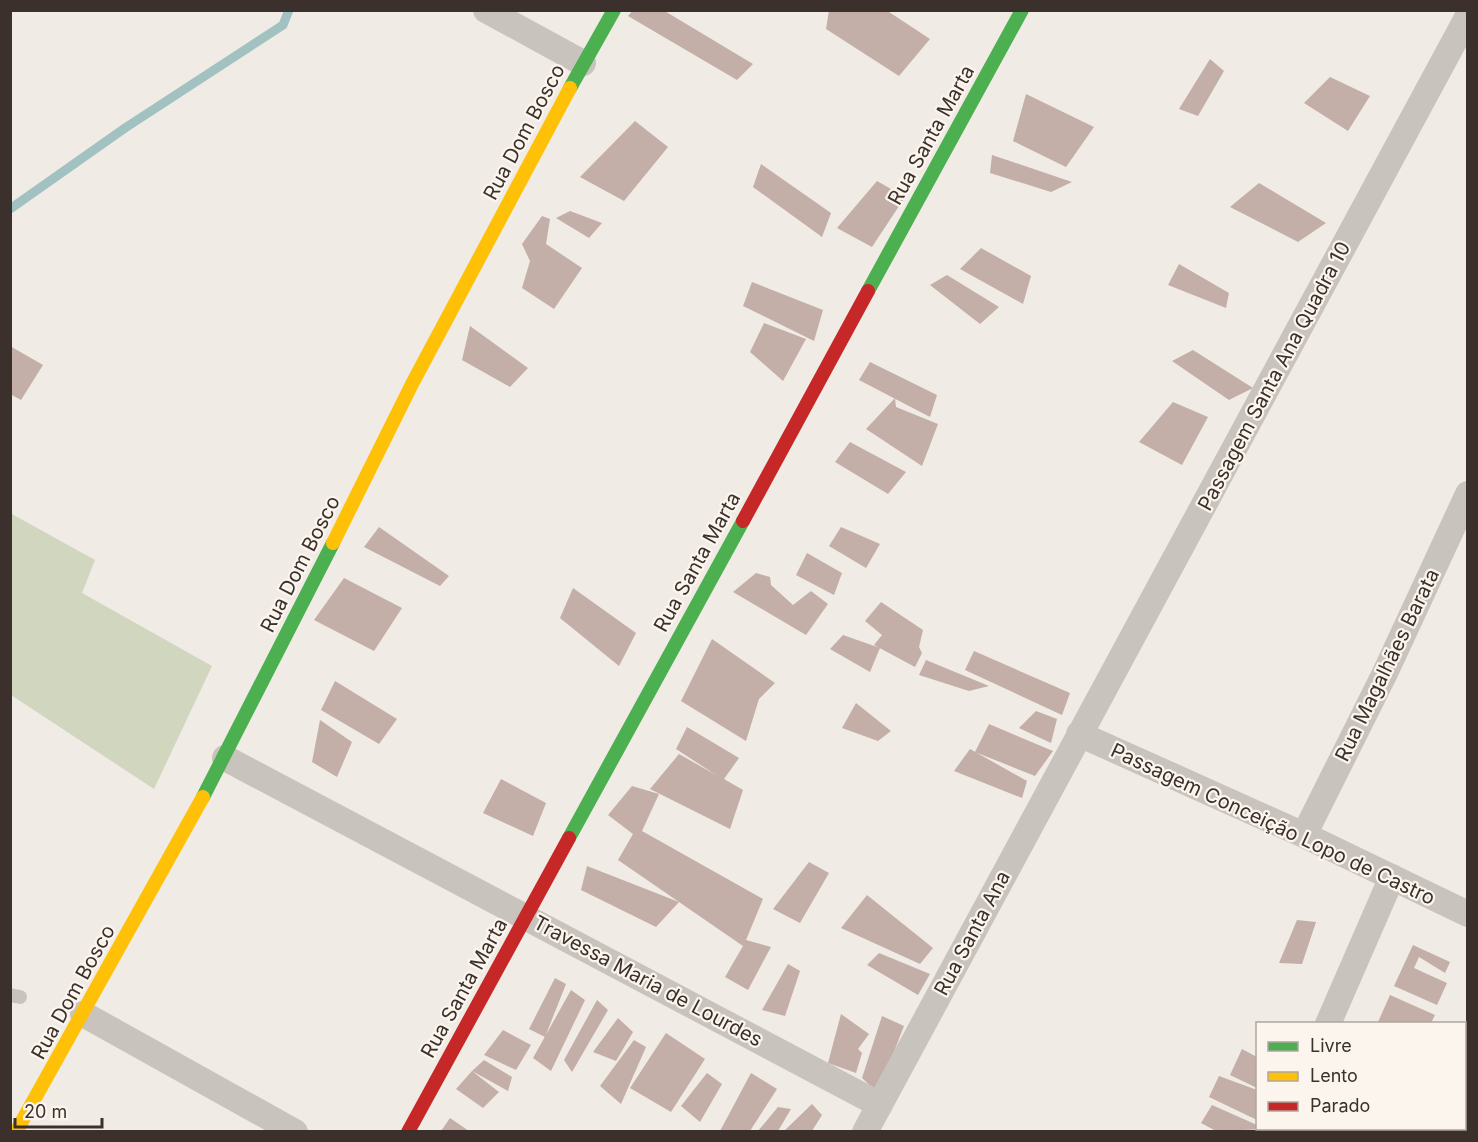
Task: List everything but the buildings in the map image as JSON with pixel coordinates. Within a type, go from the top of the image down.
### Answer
[{"type":"street","points":[[486,10],[583,63]]},
{"type":"street","name":"Rua Dom Bosco","points":[[16,1131],[225,758],[412,384],[583,63],[614,10]]},
{"type":"street","name":"Rua Santa Marta","points":[[408,1131],[1022,10]]},
{"type":"street","name":"Passagem Santa Ana Quadra 10","points":[[1079,734],[1179,554],[1467,15]]},
{"type":"street","name":"Rua Magalhães Barata","points":[[1304,835],[1385,673],[1467,494]]},
{"type":"street","name":"Passagem Conceição Lopo de Castro","points":[[1079,734],[1304,835],[1467,914]]},
{"type":"street","name":"Rua Santa Ana","points":[[865,1131],[1079,734]]},
{"type":"street","name":"Travessa Maria de Lourdes","points":[[225,758],[880,1104]]},
{"type":"street","points":[[1328,1022],[1392,877]]},
{"type":"street","points":[[83,1014],[295,1131]]},
{"type":"green space","points":[[10,513],[95,560],[82,593],[212,666],[154,789],[11,695]]},
{"type":"waterway","points":[[10,209],[125,128],[283,25],[289,10]]},
{"type":"traffic: fast","points":[[570,88],[614,10]]},
{"type":"traffic: fast","points":[[868,291],[1022,10]]},
{"type":"traffic: fast","points":[[569,838],[743,521]]},
{"type":"traffic: fast","points":[[203,797],[333,543]]},
{"type":"traffic: slow","points":[[333,543],[412,384],[570,88]]},
{"type":"traffic: slow","points":[[16,1132],[203,797]]},
{"type":"traffic: jam","points":[[743,521],[868,291]]},
{"type":"traffic: jam","points":[[408,1132],[569,838]]}]
